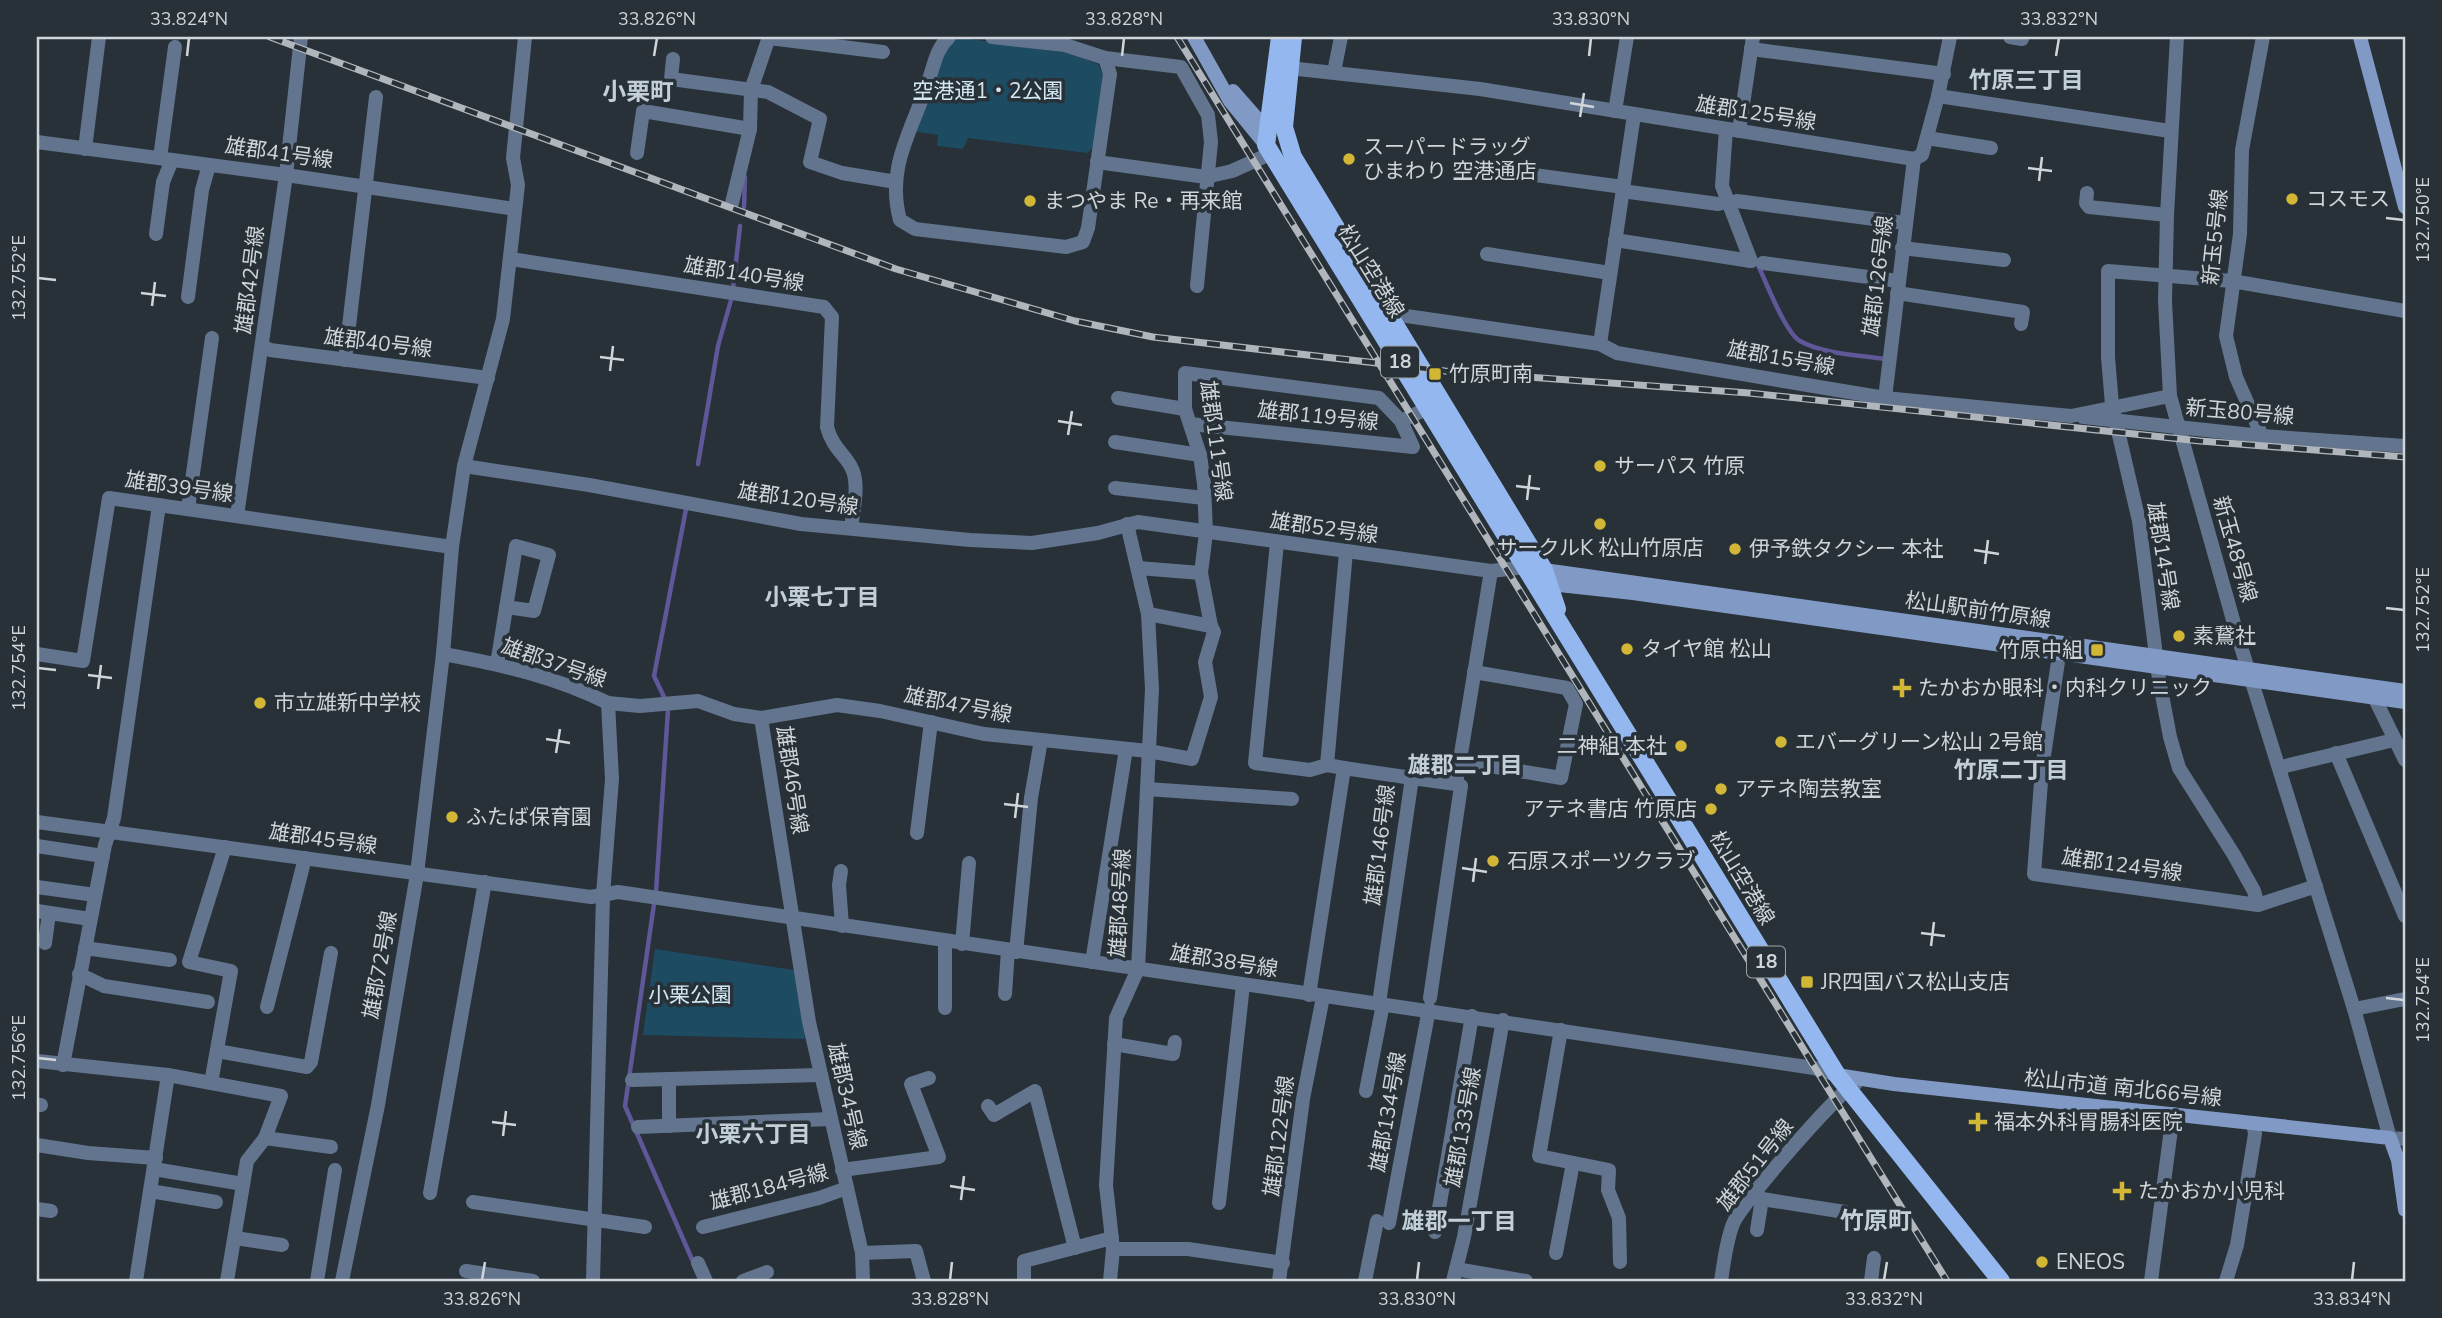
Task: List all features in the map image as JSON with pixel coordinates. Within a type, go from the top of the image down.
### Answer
[{"type":"main road","name":"松山空港線","points":[[1280,37],[1284,127],[1275,135],[1379,315],[1534,574],[1559,623],[1861,1102],[2001,1281]]},
{"type":"main road","name":"18","points":[[1275,135],[1286,37]]},
{"type":"main road","name":"松山空港線","points":[[1283,68],[1293,37]]},
{"type":"street","points":[[85,149],[99,37]]},
{"type":"street","points":[[443,654],[452,547],[464,466],[503,319],[518,185],[513,158],[521,37]]},
{"type":"street","points":[[949,37],[940,46],[926,88],[905,135],[896,182],[895,200],[900,220],[915,229],[1066,247],[1083,242],[1110,74],[1105,58]]},
{"type":"street","points":[[995,37],[1065,45],[1105,58],[1181,67],[1208,115],[1211,142],[1197,286]]},
{"type":"street","points":[[1194,37],[1250,120],[1275,135]]},
{"type":"street","points":[[1334,72],[1341,37]]},
{"type":"street","points":[[1615,111],[1627,37]]},
{"type":"street","points":[[1914,159],[1922,155],[1944,74],[1950,37]]},
{"type":"street","name":"新玉48号線","points":[[2173,37],[2166,215],[2170,396],[2237,634],[2281,767],[2390,1138]]},
{"type":"street","name":"新玉5号線","points":[[2262,436],[2236,377],[2228,349],[2226,323],[2240,233],[2244,131],[2263,37]]},
{"type":"street","points":[[2360,37],[2405,207]]},
{"type":"street","points":[[732,203],[750,130],[751,90],[769,38],[883,52]]},
{"type":"street","name":"雄郡42号線","points":[[237,516],[263,346],[301,42]]},
{"type":"street","points":[[1615,240],[1751,261],[1732,201],[1720,174],[1752,43],[1944,74]]},
{"type":"street","points":[[156,234],[166,159],[175,47]]},
{"type":"street","points":[[673,59],[671,79],[768,92],[820,119],[810,162],[842,173],[896,182]]},
{"type":"street","name":"雄郡125号線","points":[[1283,68],[1480,89],[1914,159]]},
{"type":"street","points":[[1938,96],[2170,131]]},
{"type":"street","points":[[345,360],[376,97]]},
{"type":"street","points":[[637,153],[643,111],[750,130]]},
{"type":"street","points":[[1600,344],[1634,115]]},
{"type":"street","points":[[1250,120],[1264,118],[1275,135]]},
{"type":"street","points":[[1097,162],[1206,177],[1232,172],[1275,135]]},
{"type":"street","points":[[1927,138],[1991,148]]},
{"type":"street","name":"雄郡41号線","points":[[37,142],[515,209]]},
{"type":"street","name":"雄郡126号線","points":[[1885,398],[1914,159]]},
{"type":"street","points":[[188,298],[202,190],[209,165]]},
{"type":"street","points":[[1498,170],[1718,204],[1732,201],[1905,223]]},
{"type":"street","points":[[2087,193],[2085,203],[2089,207],[2166,215]]},
{"type":"street","points":[[1902,248],[2004,260]]},
{"type":"street","points":[[1487,254],[1610,273]]},
{"type":"street","name":"雄郡140号線","points":[[510,259],[824,307],[832,317],[827,427],[832,444],[852,470],[855,490],[851,528]]},
{"type":"street","points":[[1763,263],[2022,312],[2021,324]]},
{"type":"street","name":"雄郡14号線","points":[[2166,275],[2108,271],[2108,357],[2112,405],[2139,521],[2157,663],[2179,768],[2234,855],[2254,891],[2258,905]]},
{"type":"street","points":[[2166,275],[2232,281],[2405,312]]},
{"type":"street","name":"雄郡15号線","points":[[1379,315],[1600,344],[1617,353],[1885,398],[2071,416],[2112,405],[2170,396]]},
{"type":"street","points":[[188,509],[212,338]]},
{"type":"street","name":"雄郡40号線","points":[[263,346],[345,360],[488,378]]},
{"type":"street","name":"雄郡111号線","points":[[1148,751],[1192,759],[1211,696],[1205,662],[1214,632],[1201,573],[1206,533],[1204,498],[1200,455],[1185,409],[1185,373],[1379,398],[1401,421]]},
{"type":"street","points":[[1118,398],[1185,409]]},
{"type":"street","points":[[1401,421],[1434,404]]},
{"type":"street","name":"新玉80号線","points":[[2071,416],[2262,436],[2405,446]]},
{"type":"street","name":"雄郡119号線","points":[[1190,424],[1413,447],[1401,421]]},
{"type":"street","points":[[1115,442],[1200,455]]},
{"type":"street","name":"雄郡120号線","points":[[464,466],[589,485],[801,524],[1032,543],[1098,533],[1127,524]]},
{"type":"street","points":[[1115,488],[1204,498]]},
{"type":"street","name":"雄郡39号線","points":[[37,654],[83,661],[109,498],[452,547]]},
{"type":"street","points":[[63,1065],[103,856],[114,818],[159,505]]},
{"type":"street","name":"雄郡52号線","points":[[1127,524],[1138,522],[1346,552],[1534,574]]},
{"type":"street","name":"雄郡48号線","points":[[1110,1281],[1112,1244],[1106,1185],[1114,1044],[1120,1004],[1138,969],[1152,663],[1148,614],[1127,524]]},
{"type":"street","name":"雄郡146号線","points":[[1277,542],[1255,763],[1310,770],[1327,765],[1412,778],[1381,1004],[1366,1091]]},
{"type":"street","points":[[497,664],[506,607],[516,546],[549,555],[534,611],[506,607]]},
{"type":"street","points":[[1327,765],[1346,552]]},
{"type":"street","points":[[1138,568],[1201,573]]},
{"type":"street","name":"雄郡134号線","points":[[1365,1281],[1383,1222],[1429,1004],[1461,786],[1456,784],[1491,571]]},
{"type":"street","name":"松山駅前竹原線","points":[[1534,574],[2157,663],[2371,691],[2405,691]]},
{"type":"street","points":[[1148,614],[1211,626]]},
{"type":"street","name":"雄郡124号線","points":[[2059,649],[2042,769],[2034,874],[2258,905]]},
{"type":"street","name":"雄郡37号線","points":[[443,654],[497,664],[550,679],[608,703],[612,779],[603,895],[593,1281]]},
{"type":"street","name":"雄郡72号線","points":[[342,1281],[378,1105],[417,874],[443,654]]},
{"type":"street","points":[[1460,761],[1561,778],[1576,705],[1567,688],[1474,672]]},
{"type":"street","points":[[2371,691],[2405,760]]},
{"type":"street","name":"松山駅前竹原線","points":[[2371,691],[2405,702]]},
{"type":"street","name":"雄郡46号線","points":[[608,703],[640,706],[698,701],[734,714],[761,718],[793,920]]},
{"type":"street","name":"雄郡47号線","points":[[761,718],[837,705],[984,734],[1148,751]]},
{"type":"street","points":[[917,833],[931,722]]},
{"type":"street","points":[[1005,994],[1041,740]]},
{"type":"street","points":[[2281,767],[2394,740]]},
{"type":"street","points":[[1092,962],[1126,749]]},
{"type":"street","points":[[2336,753],[2405,915]]},
{"type":"street","points":[[1316,996],[1345,768]]},
{"type":"street","points":[[1412,778],[1456,784]]},
{"type":"street","points":[[1147,789],[1292,799]]},
{"type":"street","name":"雄郡45号線","points":[[37,822],[591,897],[603,895]]},
{"type":"street","points":[[37,846],[103,856]]},
{"type":"street","points":[[211,1083],[231,971],[189,962],[225,847]]},
{"type":"street","points":[[267,1007],[305,858]]},
{"type":"street","points":[[961,944],[969,863]]},
{"type":"street","points":[[841,870],[839,885],[842,926]]},
{"type":"street","points":[[430,1193],[485,882]]},
{"type":"street","points":[[2258,905],[2316,886]]},
{"type":"street","points":[[37,887],[95,895]]},
{"type":"street","name":"雄郡38号線","points":[[603,895],[618,892],[1316,996],[1381,1004],[1429,1004],[1472,1016],[1814,1068],[1848,1081]]},
{"type":"street","points":[[45,943],[43,912],[90,919]]},
{"type":"street","name":"雄郡34号線","points":[[793,920],[821,1075],[862,1253],[863,1281]]},
{"type":"street","points":[[945,941],[945,1008]]},
{"type":"street","points":[[85,948],[170,960]]},
{"type":"street","points":[[217,1051],[307,1066],[311,1062],[331,953]]},
{"type":"street","points":[[79,974],[104,986],[208,1002]]},
{"type":"street","points":[[1219,1203],[1243,985]]},
{"type":"street","name":"雄郡122号線","points":[[1279,1281],[1316,996]]},
{"type":"street","points":[[2354,1009],[2405,999]]},
{"type":"street","points":[[1435,1231],[1472,1016]]},
{"type":"street","name":"雄郡133号線","points":[[1455,1275],[1503,1020]]},
{"type":"street","points":[[1564,1031],[1539,1156],[1609,1170],[1608,1190],[1619,1217],[1620,1262]]},
{"type":"street","points":[[1114,1044],[1173,1054],[1175,1042]]},
{"type":"street","points":[[37,1061],[168,1075],[281,1096],[265,1138],[247,1161],[227,1281]]},
{"type":"street","points":[[136,1281],[168,1075]]},
{"type":"street","points":[[632,1080],[821,1075]]},
{"type":"street","points":[[842,1170],[939,1157],[911,1084],[929,1077]]},
{"type":"street","points":[[669,1079],[669,1126]]},
{"type":"street","name":"松山市道 南北66号線","points":[[1848,1081],[2405,1139]]},
{"type":"street","name":"雄郡51号線","points":[[1721,1281],[1733,1222],[1759,1196],[1848,1081]]},
{"type":"street","points":[[988,1106],[994,1115],[1035,1091],[1075,1248]]},
{"type":"street","points":[[2151,1281],[2173,1114]]},
{"type":"street","points":[[638,1126],[831,1119]]},
{"type":"street","points":[[2226,1281],[2237,1245],[2255,1134],[2253,1123]]},
{"type":"street","points":[[265,1138],[331,1147]]},
{"type":"street","points":[[2390,1138],[2398,1160],[2405,1210]]},
{"type":"street","points":[[37,1145],[155,1163],[243,1184]]},
{"type":"street","points":[[1556,1253],[1573,1163]]},
{"type":"street","points":[[317,1281],[335,1170]]},
{"type":"street","name":"雄郡184号線","points":[[703,1227],[819,1199],[847,1188]]},
{"type":"street","points":[[150,1191],[216,1202]]},
{"type":"street","points":[[1757,1230],[1759,1196],[1845,1212]]},
{"type":"street","points":[[473,1202],[594,1222],[645,1227]]},
{"type":"street","points":[[235,1238],[282,1245]]},
{"type":"street","points":[[1024,1281],[1024,1261],[1075,1248],[1112,1244],[1188,1249],[1283,1263]]},
{"type":"street","points":[[862,1253],[916,1251],[924,1281]]},
{"type":"street","points":[[1871,1281],[1874,1258]]},
{"type":"street","points":[[698,1263],[705,1281]]},
{"type":"street","points":[[466,1271],[533,1281]]},
{"type":"street","points":[[743,1281],[768,1272]]},
{"type":"street","points":[[1455,1275],[1525,1281]]},
{"type":"green space","name":"空港通1・2公園","points":[[954,39],[1070,53],[1098,64],[1103,75],[1093,148],[1087,153],[968,138],[963,149],[937,146],[938,135],[912,131],[945,48]]},
{"type":"green space","name":"小栗公園","points":[[655,949],[794,970],[805,1039],[643,1035]]},
{"type":"waterway","points":[[744,207],[745,177]]},
{"type":"waterway","points":[[733,289],[740,226]]},
{"type":"waterway","points":[[1758,265],[1788,328],[1800,341],[1830,351],[1885,359]]},
{"type":"waterway","points":[[698,464],[718,346],[731,300]]},
{"type":"waterway","points":[[665,699],[654,676],[686,509]]},
{"type":"waterway","points":[[656,892],[668,710]]},
{"type":"waterway","points":[[654,904],[625,1106],[694,1264]]},
{"type":"railway","points":[[270,37],[896,269],[1075,321],[1153,337],[1445,371],[1749,393],[2200,441],[2405,457]]},
{"type":"railway","points":[[1177,37],[1947,1281]]},
{"type":"place","name":"スーパードラッグ ひまわり 空港通店","points":[[1349,159]]},
{"type":"place","name":"コスモス","points":[[2292,199]]},
{"type":"place","name":"まつやま Re・再来館","points":[[1030,201]]},
{"type":"place","name":"竹原町南","points":[[1435,374]]},
{"type":"place","name":"サーパス 竹原","points":[[1600,466]]},
{"type":"place","name":"サークルK 松山竹原店","points":[[1600,524]]},
{"type":"place","name":"伊予鉄タクシー 本社","points":[[1735,549]]},
{"type":"place","name":"素鵞社","points":[[2179,636]]},
{"type":"place","name":"タイヤ館 松山","points":[[1627,649]]},
{"type":"place","name":"竹原中組","points":[[2097,650]]},
{"type":"place","name":"たかおか眼科・内科クリニック","points":[[1902,688]]},
{"type":"place","name":"市立雄新中学校","points":[[260,703]]},
{"type":"place","name":"エバーグリーン松山 2号館","points":[[1781,742]]},
{"type":"place","name":"二神組 本社","points":[[1681,746]]},
{"type":"place","name":"アテネ陶芸教室","points":[[1721,789]]},
{"type":"place","name":"アテネ書店 竹原店","points":[[1711,809]]},
{"type":"place","name":"ふたば保育園","points":[[452,817]]},
{"type":"place","name":"石原スポーツクラブ","points":[[1493,861]]},
{"type":"place","name":"JR四国バス松山支店","points":[[1807,982]]},
{"type":"place","name":"福本外科胃腸科医院","points":[[1978,1122]]},
{"type":"place","name":"たかおか小児科","points":[[2122,1191]]},
{"type":"place","name":"ENEOS","points":[[2042,1262]]},
{"type":"district","name":"竹原三丁目","points":[[2026,80]]},
{"type":"district","name":"小栗町","points":[[638,92]]},
{"type":"district","name":"小栗七丁目","points":[[822,597]]},
{"type":"district","name":"雄郡二丁目","points":[[1465,765]]},
{"type":"district","name":"竹原二丁目","points":[[2011,770]]},
{"type":"district","name":"小栗六丁目","points":[[753,1134]]},
{"type":"district","name":"雄郡一丁目","points":[[1459,1221]]},
{"type":"district","name":"竹原町","points":[[1876,1221]]}]
